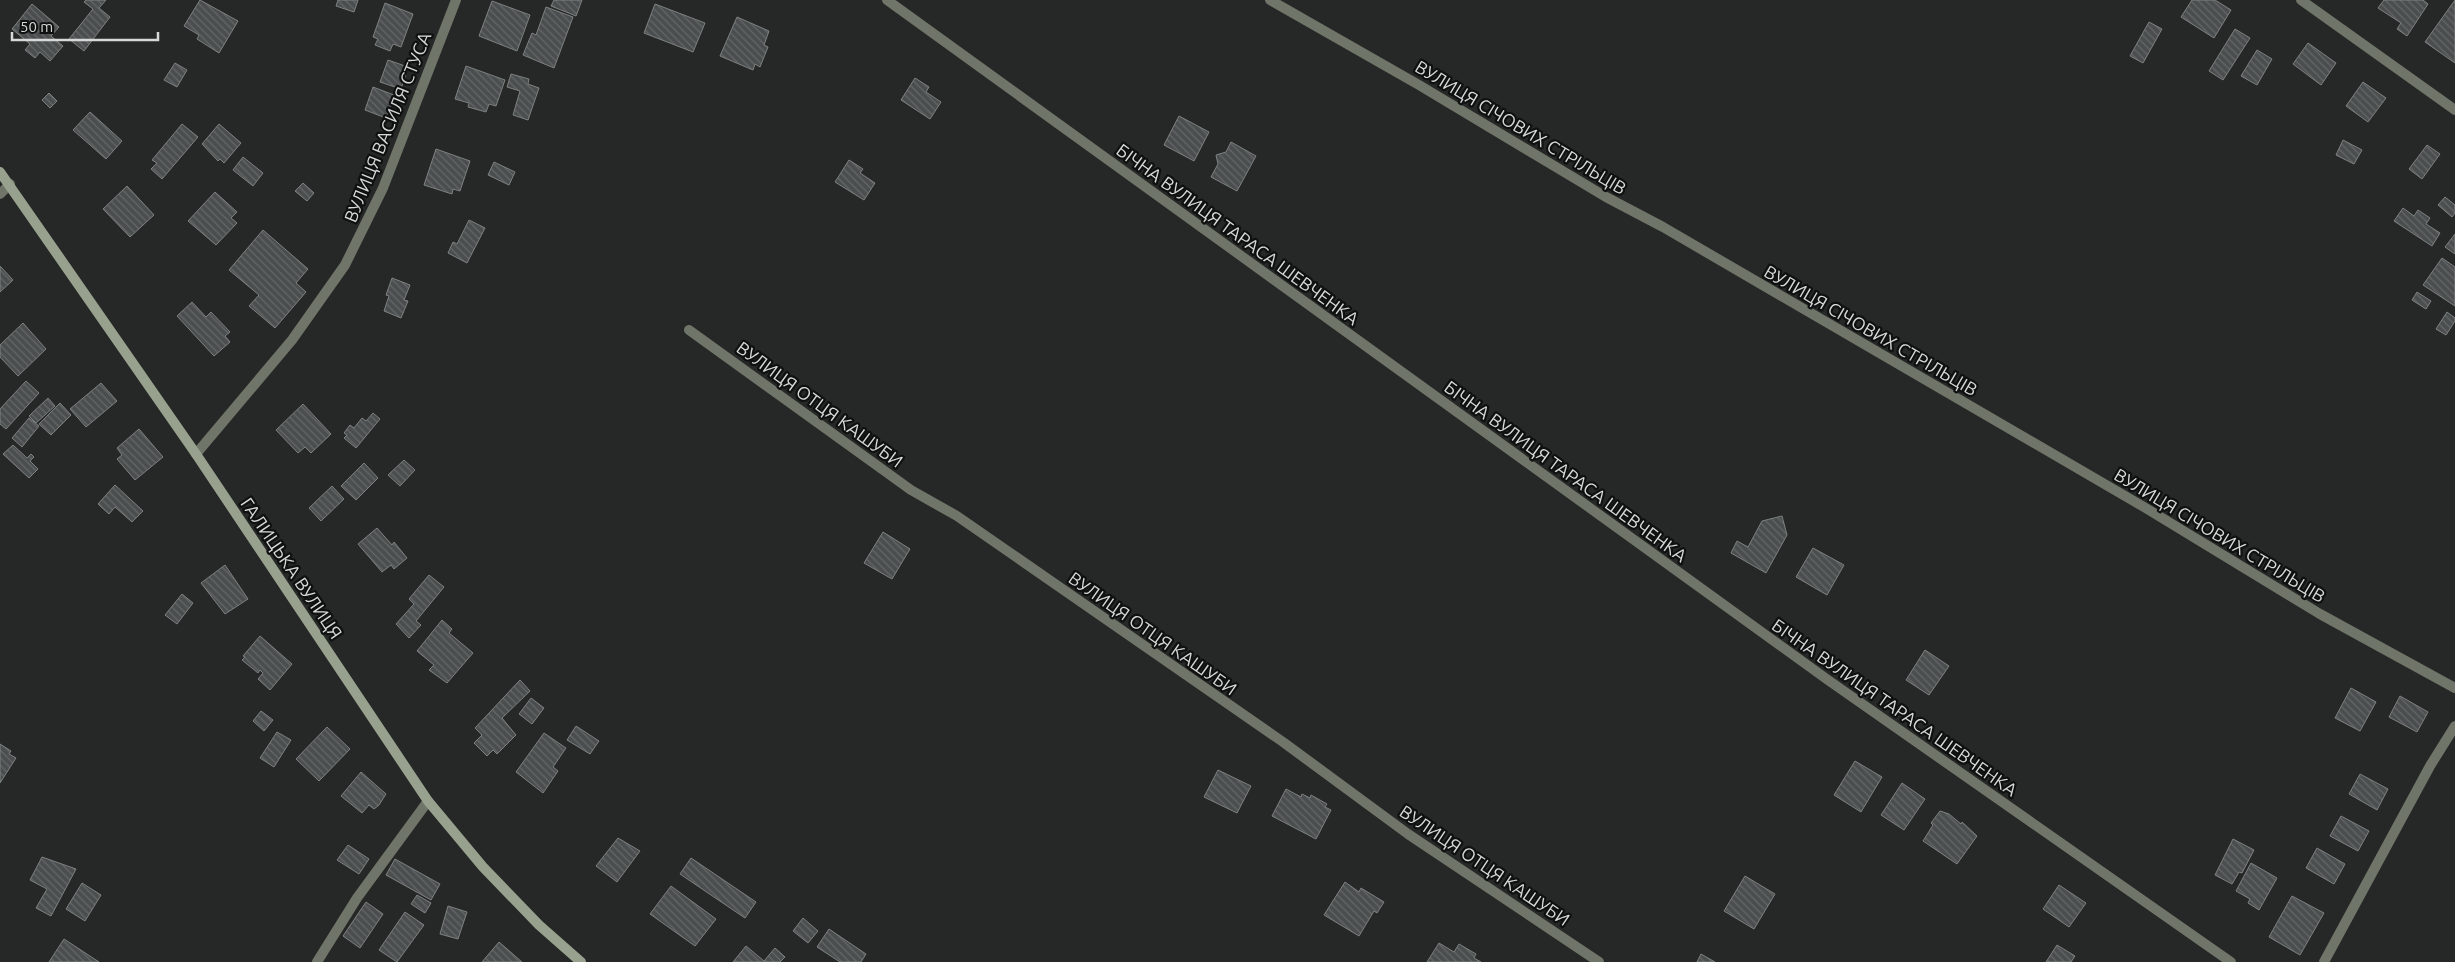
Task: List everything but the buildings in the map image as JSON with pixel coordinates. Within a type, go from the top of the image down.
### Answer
[{"type":"street","name":"ВУЛИЦЯ ВАСИЛЯ СТУСА","points":[[196,454],[292,340],[345,265],[383,188],[456,0]]},
{"type":"street","name":"БІЧНА ВУЛИЦЯ ТАРАСА ШЕВЧЕНКА","points":[[887,0],[1828,680],[2231,962]]},
{"type":"street","name":"ВУЛИЦЯ СІЧОВИХ СТРІЛЬЦІВ","points":[[1270,0],[1418,85],[1606,198],[1663,227],[2144,507],[2320,614],[2455,688]]},
{"type":"street","points":[[2300,0],[2455,110]]},
{"type":"street","name":"ГАЛИЦЬКА ВУЛИЦЯ","points":[[0,172],[196,454],[428,801],[483,867],[539,925],[581,962]]},
{"type":"street","points":[[0,194],[10,184]]},
{"type":"street","name":"ВУЛИЦЯ ОТЦЯ КАШУБИ","points":[[689,330],[911,490],[957,516],[1283,742],[1408,834],[1599,962]]},
{"type":"street","points":[[2324,962],[2430,766],[2455,726]]},
{"type":"street","points":[[317,962],[357,898],[428,801]]}]
